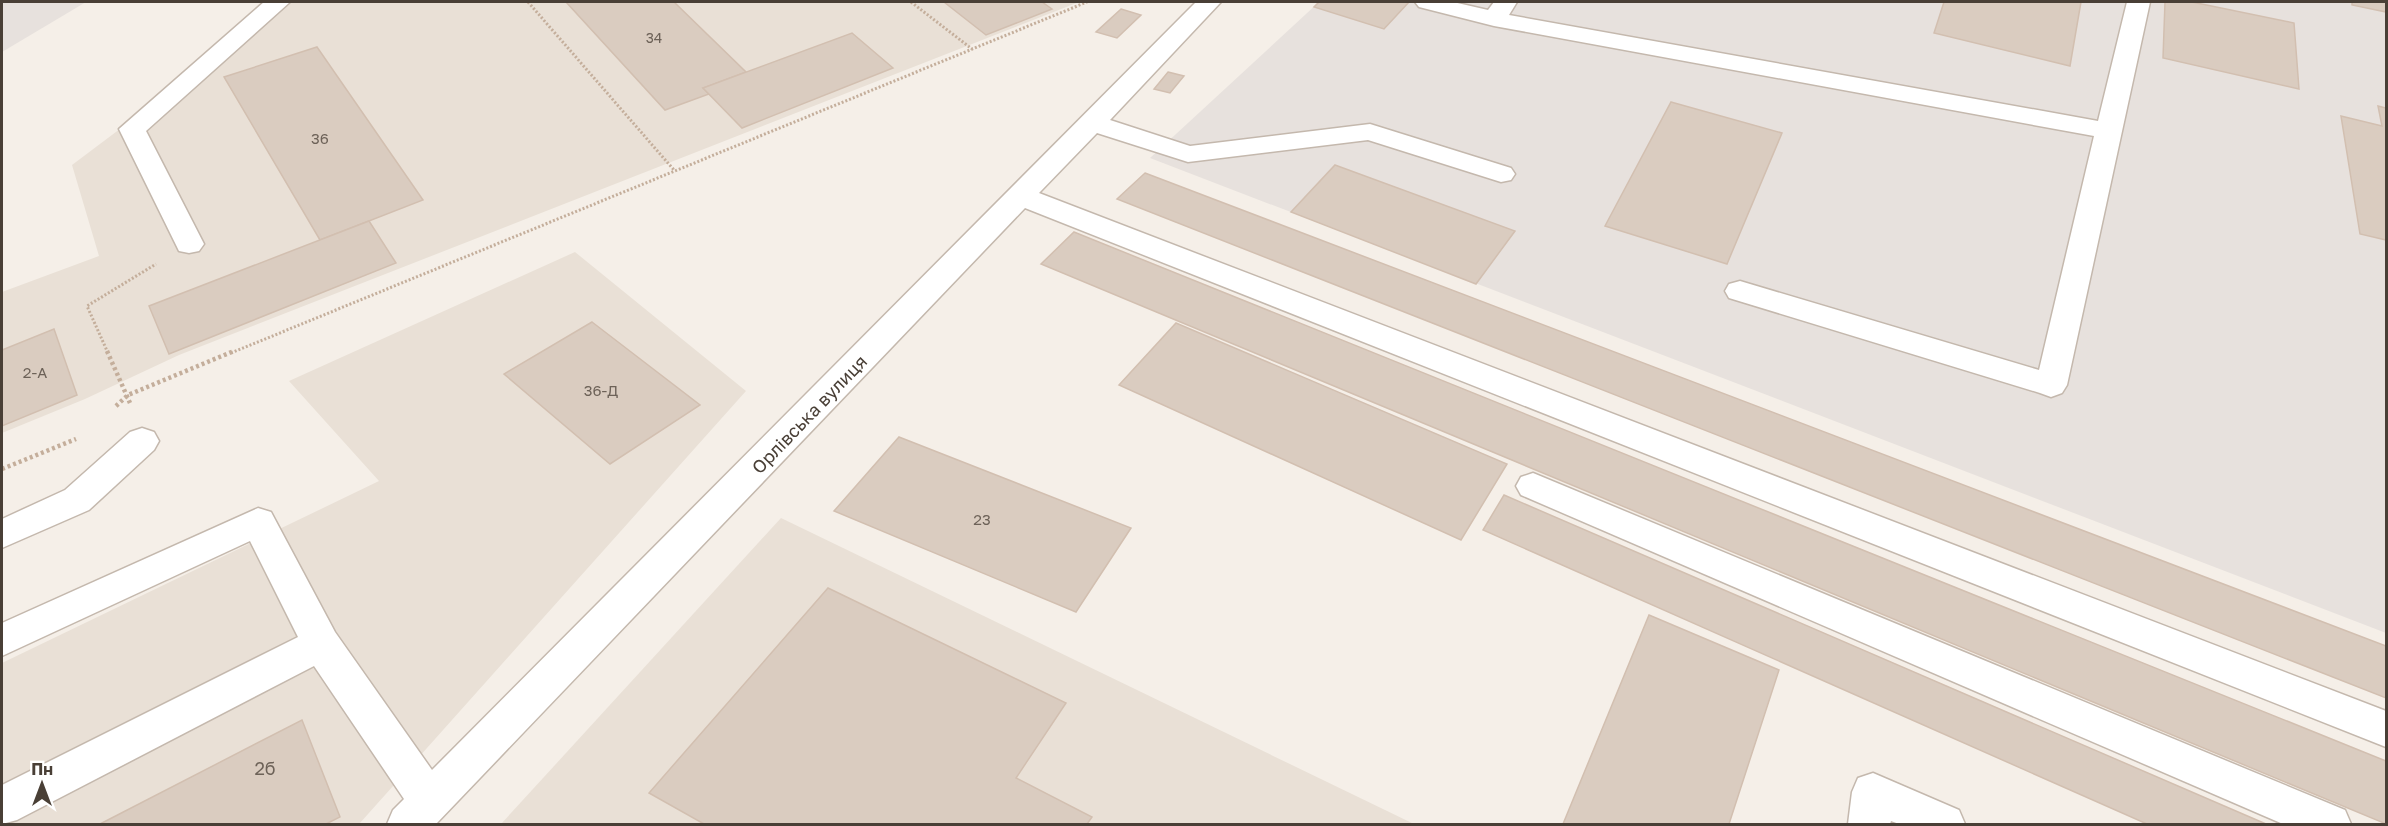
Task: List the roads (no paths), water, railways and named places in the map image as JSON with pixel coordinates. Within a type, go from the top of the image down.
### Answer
[{"type":"street","points":[[189,244],[132,129],[278,2]]},
{"type":"street","name":"Орлівська вулиця","points":[[419,813],[1209,2]]},
{"type":"street","points":[[1427,2],[1500,10],[2109,131]]},
{"type":"street","points":[[1740,291],[2051,385],[2139,2]]},
{"type":"street","points":[[1091,122],[1188,154],[1370,132],[1501,174]]},
{"type":"street","points":[[1020,196],[2386,729]]},
{"type":"street","points":[[2,534],[77,500],[142,441]]},
{"type":"street","points":[[1533,486],[2330,825]]},
{"type":"street","points":[[2,640],[258,522],[321,644],[419,813]]},
{"type":"street","points":[[2,806],[321,644]]},
{"type":"street","points":[[1869,825],[1873,792],[1944,825]]}]
